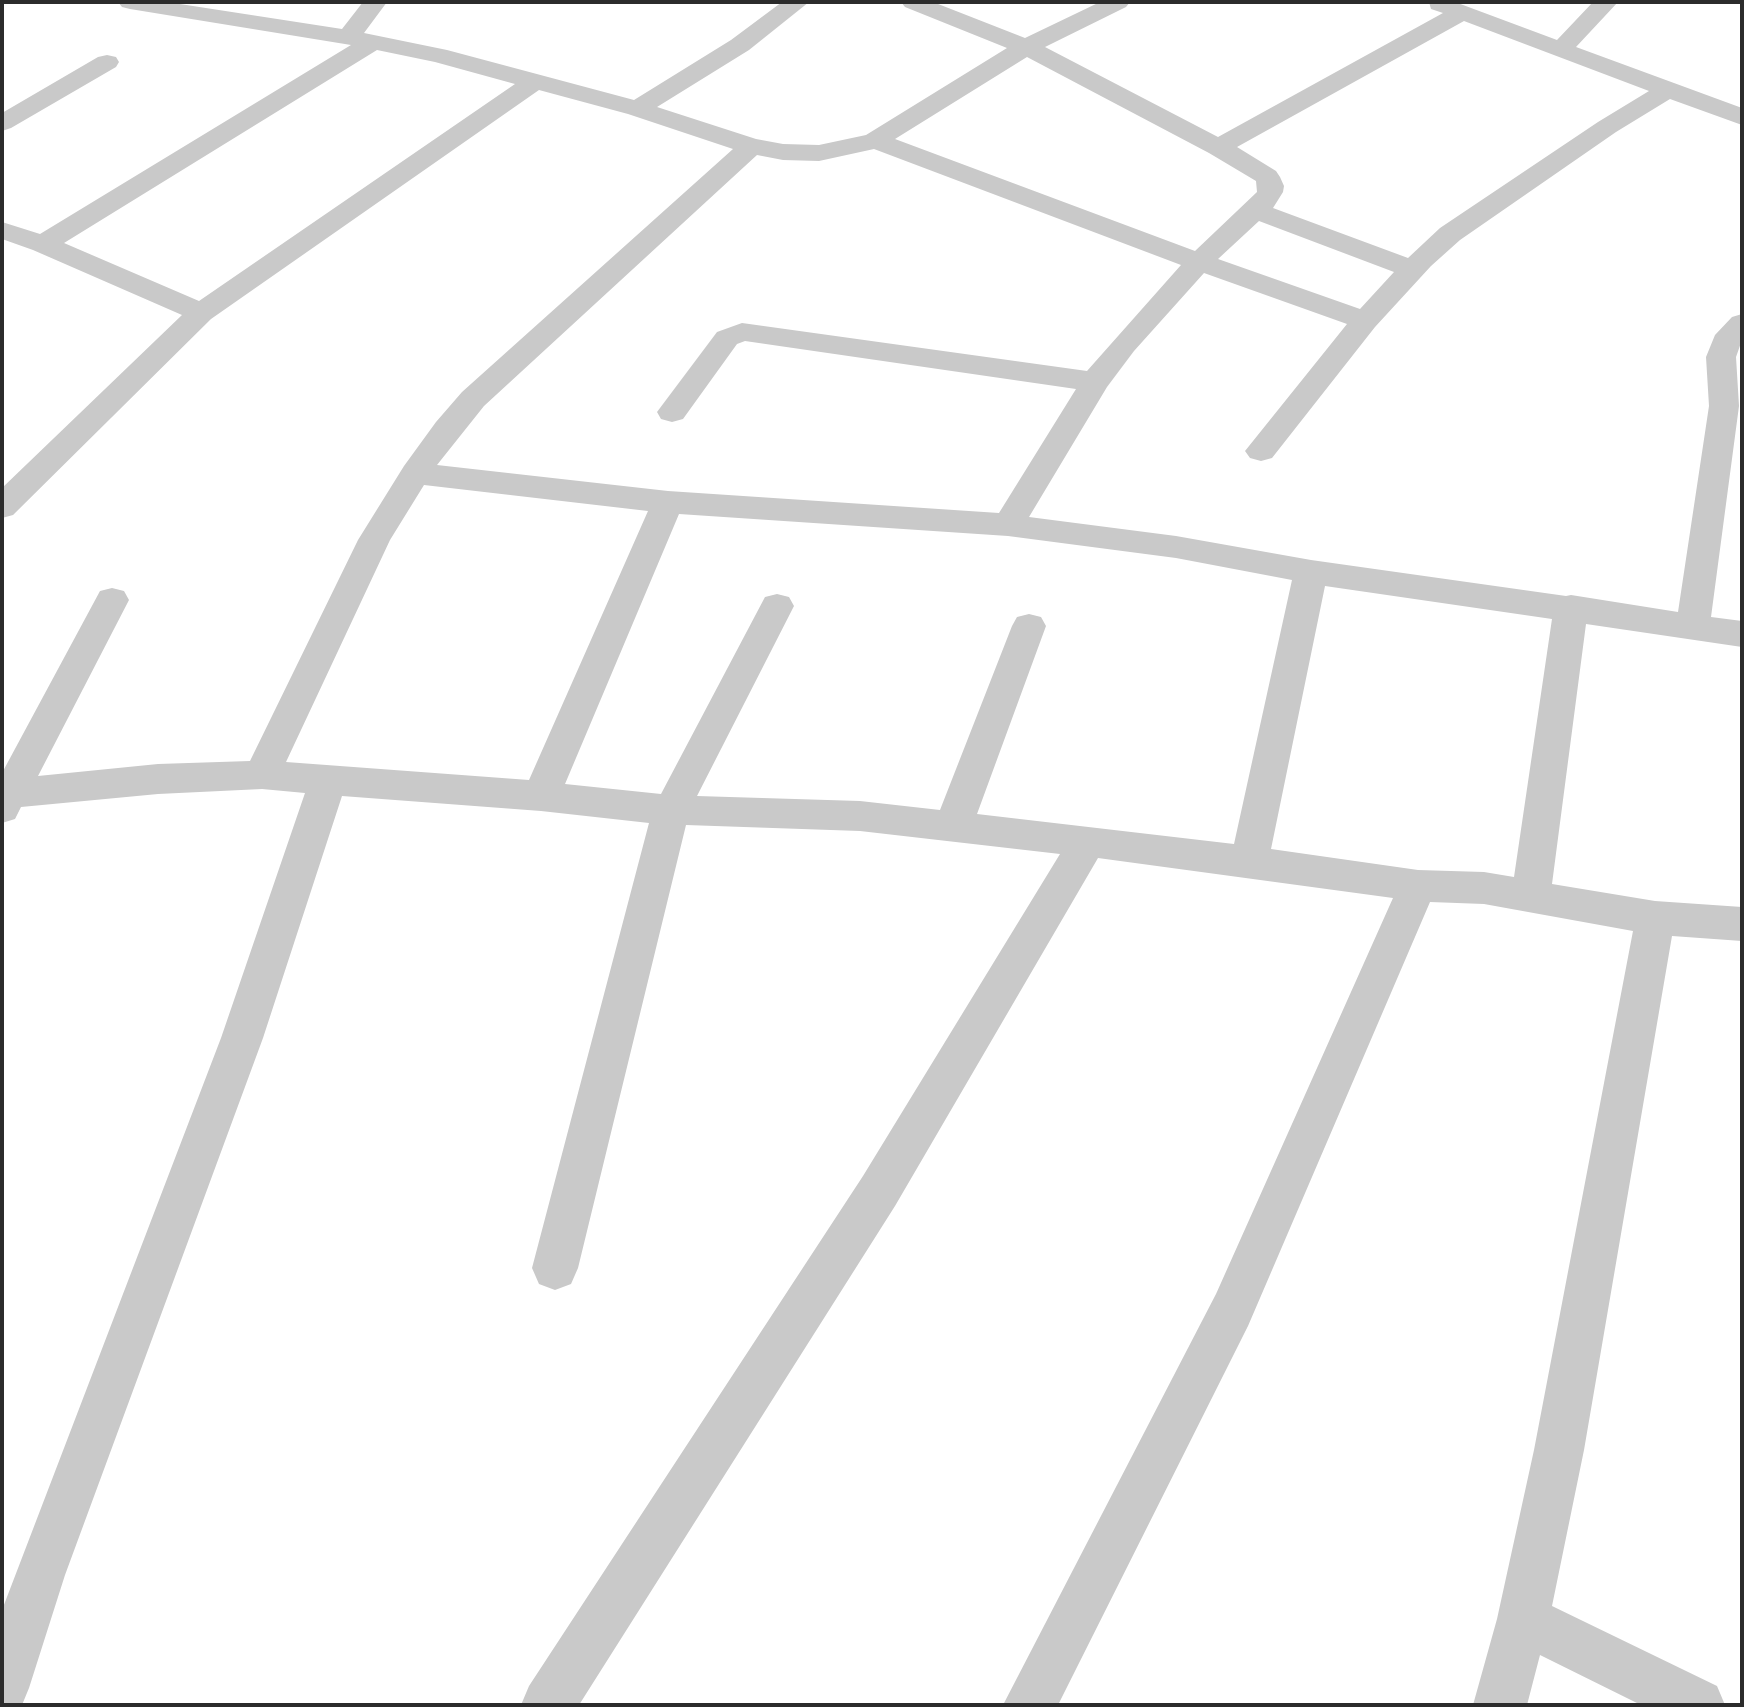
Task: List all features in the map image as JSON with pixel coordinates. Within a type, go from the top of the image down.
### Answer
[{"type":"street","points":[[130,2],[216,9],[360,39],[536,81],[637,109],[751,146],[783,152],[819,153],[850,148],[875,140],[1026,47],[1118,2]]},
{"type":"street","points":[[43,244],[360,39],[375,2]]},
{"type":"street","points":[[637,109],[740,45],[797,2]]},
{"type":"street","points":[[913,2],[1026,47],[1218,147],[1267,177],[1271,186],[1264,203],[1199,262],[1124,345],[1095,382],[1008,525]]},
{"type":"street","points":[[1434,2],[1742,117]]},
{"type":"street","points":[[1562,48],[1606,2]]},
{"type":"street","points":[[1218,147],[1463,12]]},
{"type":"street","points":[[2,123],[107,62]]},
{"type":"street","points":[[2,507],[201,313],[536,81]]},
{"type":"street","points":[[1261,451],[1365,320],[1412,269],[1450,234],[1607,127],[1669,89]]},
{"type":"street","points":[[875,140],[1199,262],[1365,320]]},
{"type":"street","points":[[262,775],[374,540],[415,473],[472,399],[751,146]]},
{"type":"street","points":[[1255,210],[1412,269]]},
{"type":"street","points":[[2,230],[43,244],[201,313]]},
{"type":"street","points":[[1693,625],[1724,406],[1721,357],[1725,341],[1742,323]]},
{"type":"street","points":[[672,412],[727,338],[742,332],[1095,382]]},
{"type":"street","points":[[415,473],[668,502],[1008,525],[1176,547],[1311,572],[1571,607],[1742,634]]},
{"type":"street","points":[[541,796],[668,502]]},
{"type":"street","points":[[1250,862],[1311,572]]},
{"type":"street","points":[[5,798],[112,600]]},
{"type":"street","points":[[555,1268],[671,810],[777,606]]},
{"type":"street","points":[[1531,895],[1571,607]]},
{"type":"street","points":[[953,826],[1028,625]]},
{"type":"street","points":[[5,798],[158,779],[262,775],[541,796],[671,810],[860,816],[1087,841],[1418,886],[1484,888],[1655,918],[1742,924]]},
{"type":"street","points":[[2,1688],[39,1575],[242,1038],[328,780]]},
{"type":"street","points":[[548,1705],[879,1191],[1087,841]]},
{"type":"street","points":[[1030,1705],[1232,1310],[1418,886]]},
{"type":"street","points":[[1500,1705],[1523,1619],[1559,1450],[1655,918]]},
{"type":"street","points":[[1523,1619],[1698,1705]]}]
